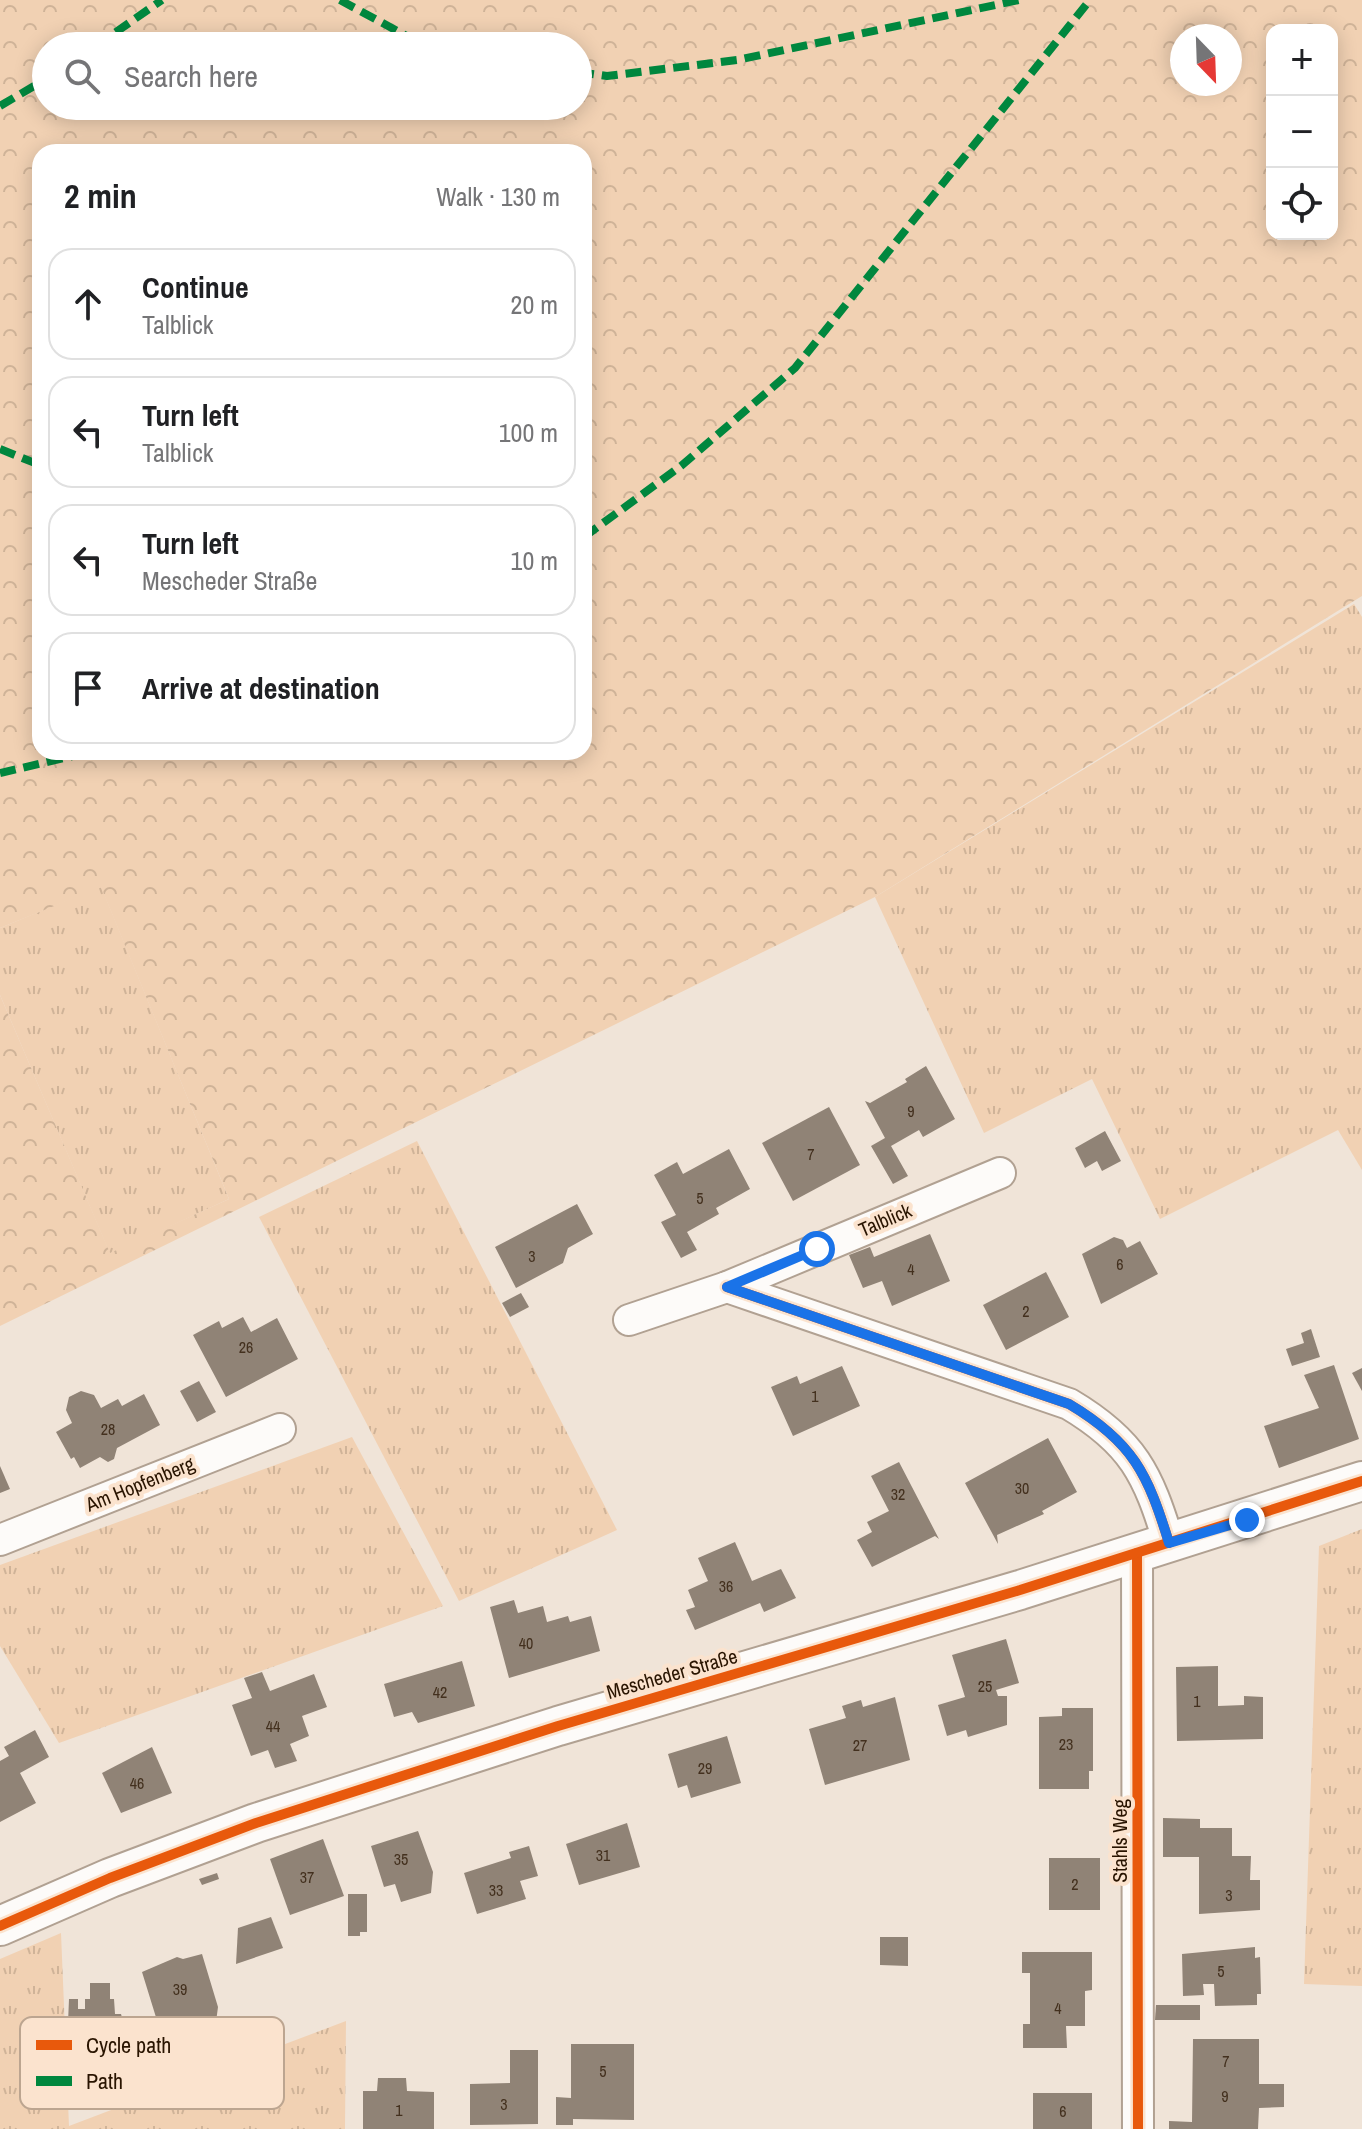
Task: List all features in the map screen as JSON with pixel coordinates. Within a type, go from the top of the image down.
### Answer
[{"type":"street","name":"Talblick","points":[[629,1320],[727,1287],[1000,1173]]},
{"type":"street","points":[[727,1287],[1069,1404],[1104,1424],[1130,1451],[1156,1500],[1153,1548]]},
{"type":"street","name":"Am Hopfenberg","points":[[0,1540],[280,1429]]},
{"type":"street","name":"Mescheder Straße","points":[[0,1926],[110,1878],[256,1823],[558,1726],[1153,1548],[1362,1481]]},
{"type":"street","name":"Stahls Weg","points":[[1138,2129],[1153,1548]]},
{"type":"green space","points":[[0,0],[1362,0],[1362,596],[875,897],[0,1326],[0,995],[110,1253],[229,1199],[101,887],[0,928]]},
{"type":"green space","points":[[1354,604],[1362,617],[1362,1170],[1338,1130],[1160,1219],[1092,1079],[984,1133],[875,897]]},
{"type":"green space","points":[[101,886],[229,1199],[110,1254],[0,995],[0,928]]},
{"type":"green space","points":[[417,1141],[617,1530],[459,1601],[259,1217]]},
{"type":"green space","points":[[352,1437],[443,1606],[59,1743],[0,1646],[0,1565]]},
{"type":"green space","points":[[1362,1529],[1362,1986],[1304,1984],[1319,1546]]},
{"type":"green space","points":[[61,1933],[64,2017],[20,2017],[20,2109],[68,2109],[69,2126],[114,2109],[284,2109],[284,2045],[346,2021],[345,2129],[0,2129],[0,1959]]},
{"type":"building","points":[[926,1066],[955,1119],[923,1137],[919,1130],[891,1146],[908,1176],[893,1184],[871,1146],[885,1138],[865,1101],[870,1103],[907,1082],[905,1079]]},
{"type":"building","points":[[829,1107],[860,1165],[793,1201],[762,1143]]},
{"type":"building","points":[[1105,1131],[1121,1161],[1102,1171],[1097,1161],[1085,1168],[1075,1148]]},
{"type":"building","points":[[729,1149],[750,1189],[716,1208],[719,1214],[687,1232],[697,1250],[681,1258],[661,1222],[676,1215],[654,1175],[677,1162],[683,1174]]},
{"type":"building","points":[[577,1204],[593,1234],[568,1248],[563,1263],[516,1288],[495,1247]]},
{"type":"building","points":[[930,1234],[950,1281],[892,1306],[882,1281],[863,1288],[849,1255],[870,1247],[874,1257]]},
{"type":"building","points":[[1114,1237],[1123,1240],[1127,1248],[1140,1241],[1158,1274],[1101,1304],[1082,1254]]},
{"type":"building","points":[[1046,1272],[1069,1317],[1006,1350],[983,1305]]},
{"type":"building","points":[[521,1293],[529,1307],[510,1317],[502,1303]]},
{"type":"building","points":[[243,1317],[251,1332],[277,1318],[298,1359],[226,1397],[193,1335],[219,1321],[222,1328]]},
{"type":"building","points":[[1311,1329],[1320,1357],[1292,1366],[1286,1349],[1304,1343],[1301,1333]]},
{"type":"building","points":[[1334,1365],[1359,1439],[1279,1468],[1264,1426],[1319,1408],[1304,1375]]},
{"type":"building","points":[[842,1366],[860,1406],[793,1436],[771,1387],[797,1376],[800,1384]]},
{"type":"building","points":[[1362,1368],[1362,1391],[1352,1373]]},
{"type":"building","points":[[199,1381],[216,1412],[197,1422],[180,1391]]},
{"type":"building","points":[[81,1391],[94,1395],[101,1408],[118,1399],[122,1406],[144,1394],[160,1425],[117,1448],[114,1459],[108,1462],[100,1457],[80,1468],[74,1457],[71,1459],[56,1432],[72,1423],[66,1410],[69,1397]]},
{"type":"building","points":[[1048,1438],[1077,1492],[1042,1511],[1044,1514],[997,1535],[998,1544],[965,1483]]},
{"type":"building","points":[[899,1462],[939,1539],[935,1536],[872,1567],[857,1540],[872,1532],[867,1522],[889,1511],[871,1476]]},
{"type":"building","points":[[0,1466],[10,1489],[0,1493]]},
{"type":"building","points":[[735,1542],[752,1581],[781,1569],[796,1598],[764,1612],[760,1603],[695,1630],[686,1610],[695,1607],[688,1590],[708,1581],[698,1558]]},
{"type":"building","points":[[514,1600],[518,1613],[543,1606],[547,1622],[568,1616],[570,1622],[591,1616],[600,1651],[509,1678],[490,1607]]},
{"type":"building","points":[[1006,1639],[1019,1683],[996,1690],[998,1696],[1007,1696],[1007,1725],[968,1737],[966,1730],[947,1736],[938,1705],[965,1697],[952,1655]]},
{"type":"building","points":[[462,1661],[475,1706],[418,1723],[412,1712],[394,1717],[384,1684]]},
{"type":"building","points":[[1218,1666],[1218,1706],[1244,1705],[1244,1696],[1263,1697],[1263,1739],[1177,1741],[1176,1667]]},
{"type":"building","points":[[262,1672],[270,1691],[314,1674],[327,1707],[302,1716],[309,1736],[290,1744],[297,1761],[275,1768],[268,1750],[251,1756],[232,1705],[252,1698],[244,1678]]},
{"type":"building","points":[[895,1697],[910,1760],[825,1785],[809,1729],[846,1718],[842,1706],[861,1700],[863,1707]]},
{"type":"building","points":[[1062,1708],[1093,1708],[1093,1771],[1089,1771],[1089,1789],[1039,1789],[1039,1717],[1062,1716]]},
{"type":"building","points":[[35,1730],[49,1757],[20,1773],[36,1803],[0,1822],[0,1761],[9,1756],[4,1747]]},
{"type":"building","points":[[727,1736],[741,1783],[691,1798],[687,1785],[678,1788],[668,1754]]},
{"type":"building","points":[[152,1747],[172,1793],[121,1813],[102,1773]]},
{"type":"building","points":[[1163,1818],[1200,1819],[1200,1828],[1232,1828],[1232,1856],[1251,1856],[1250,1880],[1260,1880],[1260,1910],[1199,1914],[1199,1857],[1163,1857]]},
{"type":"building","points":[[627,1823],[640,1867],[579,1885],[566,1844]]},
{"type":"building","points":[[418,1831],[433,1872],[431,1893],[401,1902],[395,1884],[384,1887],[371,1846]]},
{"type":"building","points":[[323,1839],[344,1896],[290,1915],[270,1859]]},
{"type":"building","points":[[529,1846],[538,1876],[520,1881],[526,1899],[477,1914],[464,1873],[511,1858],[509,1852]]},
{"type":"building","points":[[1049,1858],[1100,1858],[1100,1910],[1049,1910]]},
{"type":"building","points":[[217,1873],[219,1879],[202,1885],[199,1879]]},
{"type":"building","points":[[348,1894],[367,1894],[367,1932],[360,1932],[360,1936],[348,1936]]},
{"type":"building","points":[[271,1917],[283,1948],[236,1964],[238,1928]]},
{"type":"building","points":[[880,1937],[908,1937],[908,1966],[880,1965]]},
{"type":"building","points":[[1255,1947],[1255,1958],[1260,1957],[1261,1994],[1257,1994],[1257,2005],[1215,2006],[1214,1984],[1203,1984],[1204,1995],[1183,1996],[1182,1954]]},
{"type":"building","points":[[1022,1952],[1092,1952],[1092,1990],[1085,1991],[1085,2026],[1066,2026],[1067,2048],[1023,2048],[1023,2024],[1030,2024],[1030,1973],[1022,1973]]},
{"type":"building","points":[[202,1954],[218,2007],[217,2017],[156,2017],[142,1972],[177,1957],[183,1959]]},
{"type":"building","points":[[90,1983],[110,1983],[110,1999],[114,1999],[115,2014],[121,2014],[122,2017],[68,2017],[69,1999],[78,1999],[78,2009],[85,2009],[85,1999],[90,1999]]},
{"type":"building","points":[[1156,2005],[1200,2005],[1200,2020],[1155,2020]]},
{"type":"building","points":[[1193,2039],[1259,2039],[1259,2084],[1284,2084],[1284,2107],[1259,2108],[1258,2129],[1169,2129],[1169,2121],[1192,2122]]},
{"type":"building","points":[[571,2044],[634,2044],[634,2120],[573,2119],[573,2125],[556,2125],[556,2097],[571,2098]]},
{"type":"building","points":[[510,2050],[538,2050],[538,2124],[470,2125],[470,2084],[510,2083]]},
{"type":"building","points":[[378,2078],[406,2078],[407,2091],[434,2092],[434,2129],[363,2129],[363,2091],[377,2091]]},
{"type":"building","points":[[1033,2093],[1092,2093],[1092,2129],[1033,2129]]},
{"type":"marked path","points":[[116,32],[162,0]]},
{"type":"marked path","points":[[340,0],[399,32]]},
{"type":"marked path","points":[[592,74],[607,76],[737,60],[1019,0]]},
{"type":"marked path","points":[[592,531],[681,466],[795,368],[1090,0]]},
{"type":"marked path","points":[[0,106],[32,87]]},
{"type":"marked path","points":[[0,449],[32,462]]},
{"type":"marked path","points":[[0,773],[56,760]]},
{"type":"cycle path","points":[[727,1287],[1069,1404],[1109,1432],[1135,1462],[1154,1498],[1169,1543]]},
{"type":"cycle path","points":[[0,1926],[110,1878],[256,1823],[558,1726],[1020,1590],[1362,1481]]},
{"type":"cycle path","points":[[1137,1553],[1138,2129]]},
{"type":"route","points":[[817,1249],[727,1287],[1069,1404],[1104,1424],[1130,1451],[1156,1500],[1169,1543],[1247,1520]]}]
